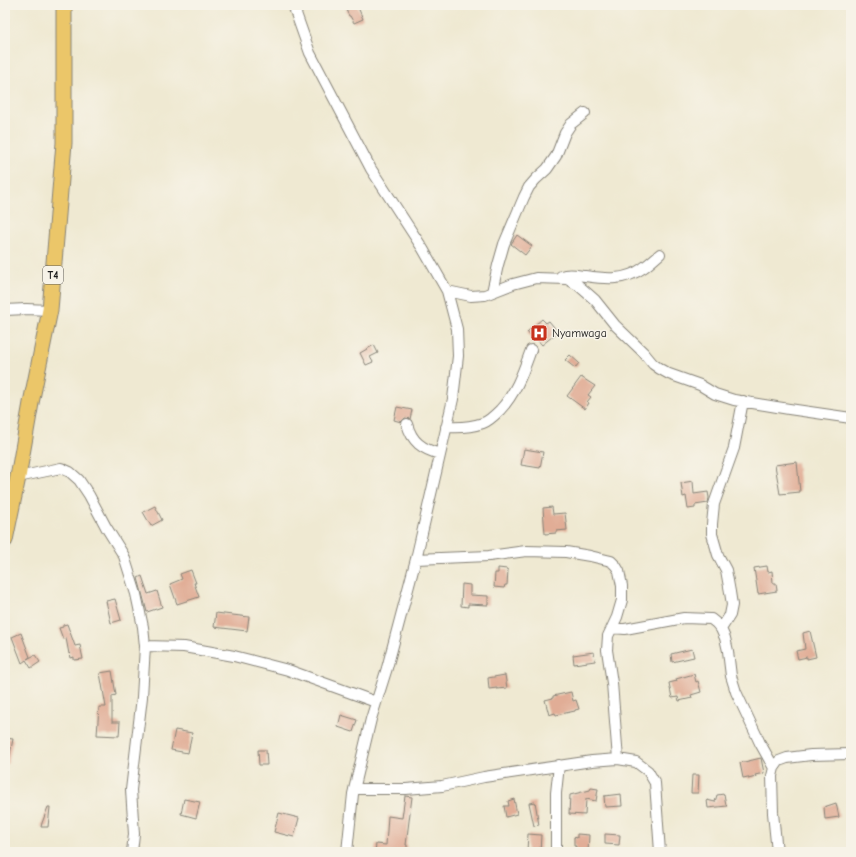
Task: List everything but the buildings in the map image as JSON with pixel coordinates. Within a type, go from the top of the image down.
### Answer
[{"type":"highway","name":"T4","points":[[5,540],[50,310],[64,143],[64,5]]},
{"type":"street","points":[[293,5],[310,53],[371,169],[423,249],[447,291],[457,329],[458,356],[453,399],[398,630],[371,719],[354,789],[347,852]]},
{"type":"street","points":[[492,292],[504,244],[527,192],[556,156],[565,133],[571,124],[585,113]]},
{"type":"street","points":[[555,278],[565,274],[573,274],[615,279],[627,276],[642,269],[660,254]]},
{"type":"street","points":[[447,291],[471,296],[485,295],[513,284],[536,278],[567,279],[578,285],[595,300],[615,325],[643,352],[653,364],[669,374],[700,385],[715,394],[734,400],[851,418]]},
{"type":"street","points":[[5,310],[50,310]]},
{"type":"street","points":[[446,427],[459,428],[472,426],[484,423],[495,415],[508,401],[517,384],[531,350]]},
{"type":"street","points":[[721,629],[730,615],[732,605],[726,570],[718,555],[712,534],[714,504],[734,448],[744,401]]},
{"type":"street","points":[[407,424],[414,441],[433,452],[440,454]]},
{"type":"street","points":[[18,477],[61,468],[70,472],[79,480],[124,556],[136,594],[144,627],[146,646],[142,697],[131,790],[134,834],[132,852]]},
{"type":"street","points":[[416,559],[489,556],[526,551],[566,552],[610,561],[616,566],[619,571],[622,586],[622,600],[617,617],[608,636],[607,650],[612,683],[618,759]]},
{"type":"street","points":[[612,628],[625,628],[684,618],[711,619],[721,629],[728,650],[731,676],[736,692],[760,744],[774,768]]},
{"type":"street","points":[[146,646],[184,647],[234,656],[288,670],[376,702]]},
{"type":"street","points":[[777,852],[773,813],[772,776],[774,768],[779,761],[786,758],[810,755],[851,754]]},
{"type":"street","points":[[354,789],[406,789],[442,786],[484,777],[592,761],[618,759],[636,762],[648,771],[655,783],[660,852]]},
{"type":"street","points":[[556,852],[556,793],[559,766]]},
{"type":"place","name":"Nyamwaga","points":[[539,333]]}]
